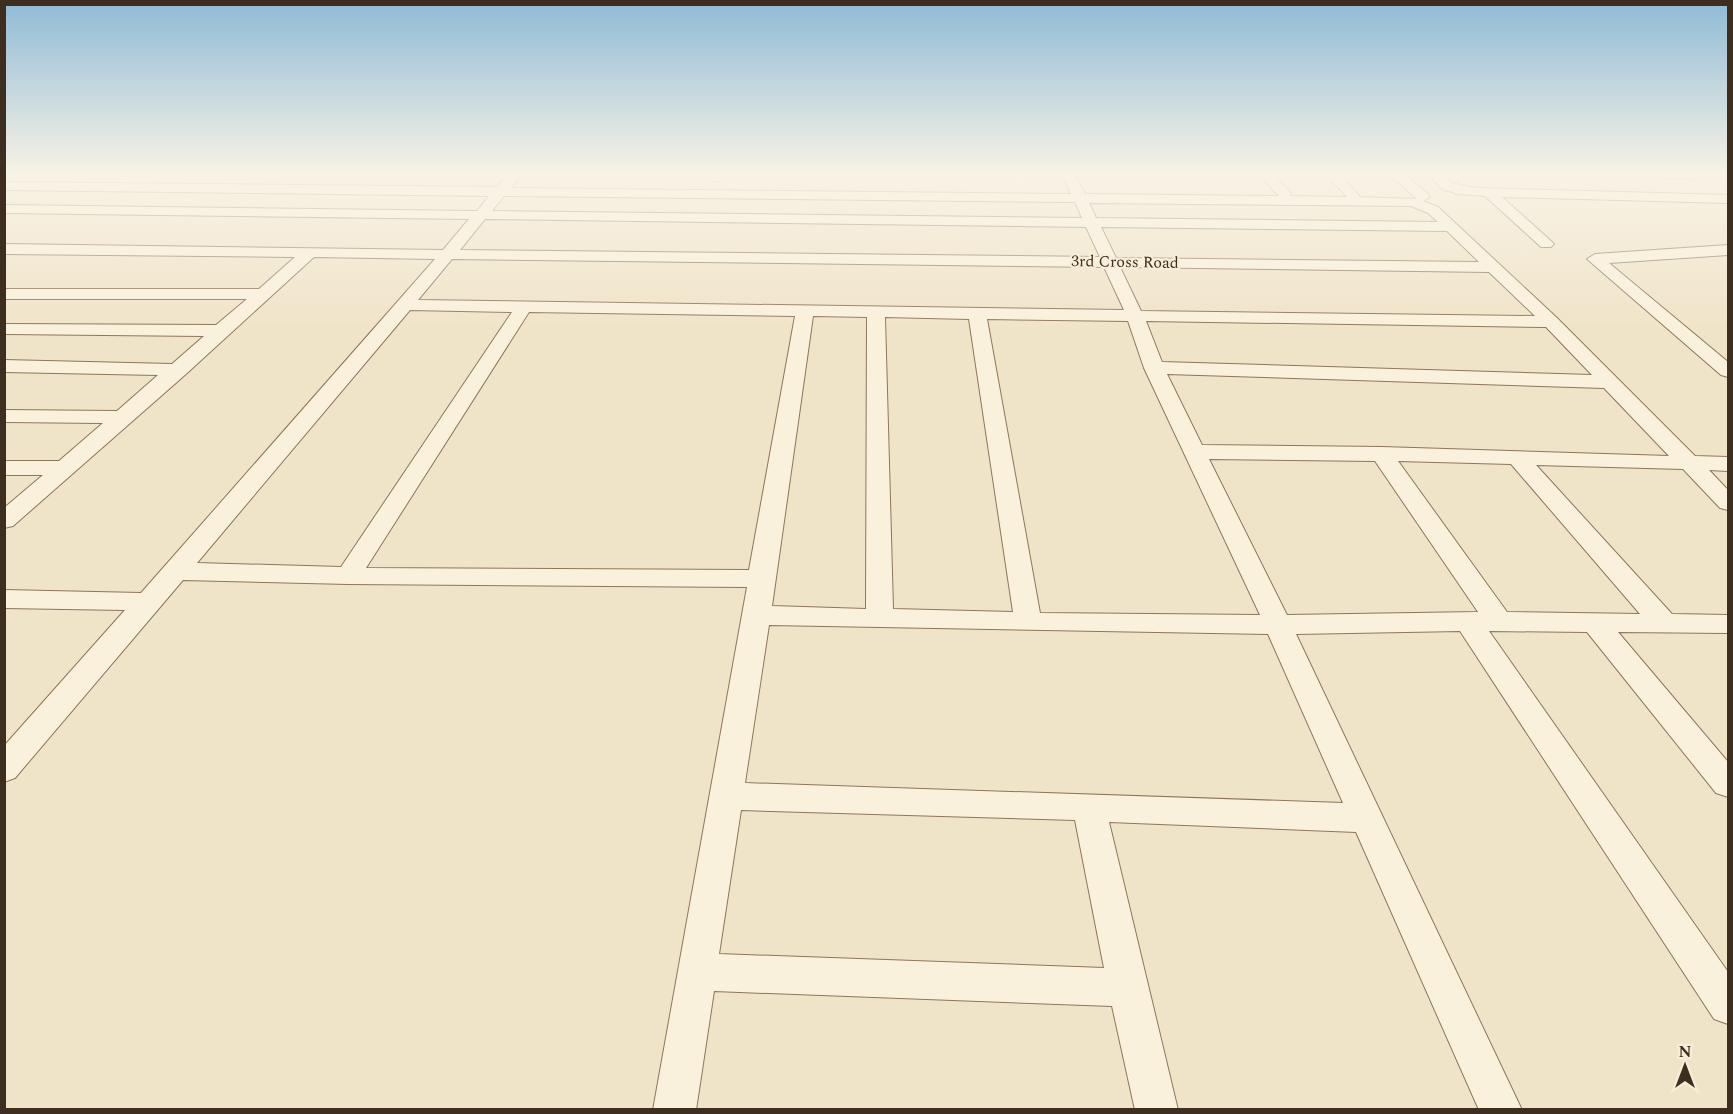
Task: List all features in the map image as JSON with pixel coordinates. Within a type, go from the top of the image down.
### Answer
[{"type":"street","points":[[6,250],[53,225]]},
{"type":"street","points":[[4,769],[473,225]]},
{"type":"street","points":[[843,248],[845,225]]},
{"type":"street","points":[[1094,225],[1134,316],[1154,369],[1278,625],[1501,1110]]},
{"type":"street","points":[[1426,225],[1449,226],[1551,322],[1728,503]]},
{"type":"street","points":[[1525,225],[1546,244]]},
{"type":"street","name":"3rd Cross Road","points":[[6,250],[447,253],[843,248],[1110,261],[1490,267]]},
{"type":"street","points":[[1728,250],[1595,259],[1728,370]]},
{"type":"street","points":[[4,521],[179,370],[312,251]]},
{"type":"street","points":[[4,294],[264,294]]},
{"type":"street","points":[[57,330],[107,307],[150,294]]},
{"type":"street","points":[[405,305],[1551,322]]},
{"type":"street","points":[[348,576],[524,307]]},
{"type":"street","points":[[674,1110],[757,615],[805,311]]},
{"type":"street","points":[[876,312],[880,619]]},
{"type":"street","points":[[977,314],[1028,622]]},
{"type":"street","points":[[4,329],[222,331]]},
{"type":"street","points":[[4,366],[179,370]]},
{"type":"street","points":[[1154,369],[1610,382]]},
{"type":"street","points":[[4,416],[122,417]]},
{"type":"street","points":[[1194,452],[1382,454],[1728,464]]},
{"type":"street","points":[[1382,454],[1484,622],[1728,1005]]},
{"type":"street","points":[[1517,458],[1665,624]]},
{"type":"street","points":[[4,468],[64,468]]},
{"type":"street","points":[[176,571],[348,576],[761,579]]},
{"type":"street","points":[[4,599],[148,602]]},
{"type":"street","points":[[757,615],[1278,625],[1594,622],[1725,628]]},
{"type":"street","points":[[1594,622],[1728,784]]},
{"type":"street","points":[[725,796],[1367,818]]},
{"type":"street","points":[[1089,807],[1157,1110]]},
{"type":"street","points":[[697,972],[1128,988]]}]
